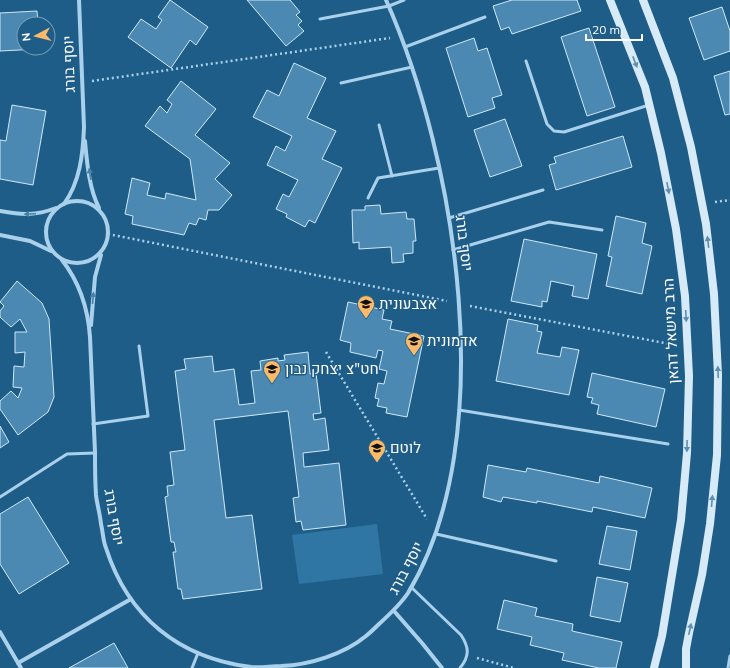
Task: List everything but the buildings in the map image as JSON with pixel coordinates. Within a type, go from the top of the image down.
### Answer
[{"type":"street","name":"יוסף בורג","points":[[79,0],[84,127],[90,180],[100,211]]},
{"type":"street","name":"יוסף בורג","points":[[62,260],[74,277],[82,294],[88,317],[96,495],[105,547],[123,589],[149,622],[180,645],[198,653],[216,660],[254,667],[293,666],[330,655],[364,638],[394,612],[407,595],[436,534],[454,459],[459,410],[461,362],[458,303],[453,250],[439,168],[430,128],[412,67],[386,0]]},
{"type":"street","name":"הרב מישאל דהאן","points":[[610,0],[644,87],[649,105],[661,153],[676,229],[685,296],[689,376],[687,453],[681,520],[662,636],[654,668]]},
{"type":"street","points":[[643,0],[673,78],[691,147],[706,224],[714,294],[718,375],[717,455],[710,524],[702,576],[686,649],[686,668]]},
{"type":"street","name":"יוסף בורג","points":[[62,205],[72,192],[79,171],[84,127]]},
{"type":"street","points":[[0,211],[17,214],[32,214],[44,212],[73,201],[83,202],[92,205],[100,211],[107,224],[108,234],[106,244],[102,252],[95,258],[81,264],[62,260],[53,252],[30,241],[0,235]]},
{"type":"street","points":[[53,252],[47,241],[46,226],[52,213],[62,205]]},
{"type":"street","name":"יוסף בורג","points":[[90,337],[95,282],[98,261],[102,252]]},
{"type":"street","points":[[18,663],[131,599]]},
{"type":"street","points":[[394,612],[442,668]]},
{"type":"street","points":[[0,632],[21,668]]},
{"type":"lane","points":[[320,19],[389,6],[404,0]]},
{"type":"lane","points":[[405,47],[485,17]]},
{"type":"lane","points":[[526,60],[547,124],[556,132],[567,131],[649,105]]},
{"type":"lane","points":[[341,83],[412,67]]},
{"type":"lane","points":[[379,126],[392,176]]},
{"type":"lane","points":[[368,198],[378,178],[439,168]]},
{"type":"lane","points":[[448,218],[543,190]]},
{"type":"lane","points":[[453,250],[549,222],[602,230]]},
{"type":"lane","points":[[93,424],[148,416],[139,346]]},
{"type":"lane","points":[[459,410],[668,444]]},
{"type":"lane","points":[[0,497],[67,454],[95,452]]},
{"type":"lane","points":[[436,534],[556,561]]},
{"type":"lane","points":[[411,587],[461,635],[467,646],[467,656],[460,668]]},
{"type":"lane","points":[[192,668],[198,653]]},
{"type":"lane","points":[[728,668],[730,656]]},
{"type":"lane","points":[[308,662],[309,668]]},
{"type":"path","points":[[82,82],[401,37]]},
{"type":"path","points":[[108,234],[687,347]]},
{"type":"path","points":[[326,352],[436,534]]},
{"type":"path","points":[[467,656],[514,668]]},
{"type":"shaded area","points":[[377,524],[383,574],[299,584],[292,535]]},
{"type":"place","name":"אצבעונית","points":[[366,319]]},
{"type":"place","name":"אדמונית","points":[[414,356]]},
{"type":"place","name":"חט\"צ יצחק נבון","points":[[272,384]]},
{"type":"place","name":"לוטם","points":[[377,463]]}]
